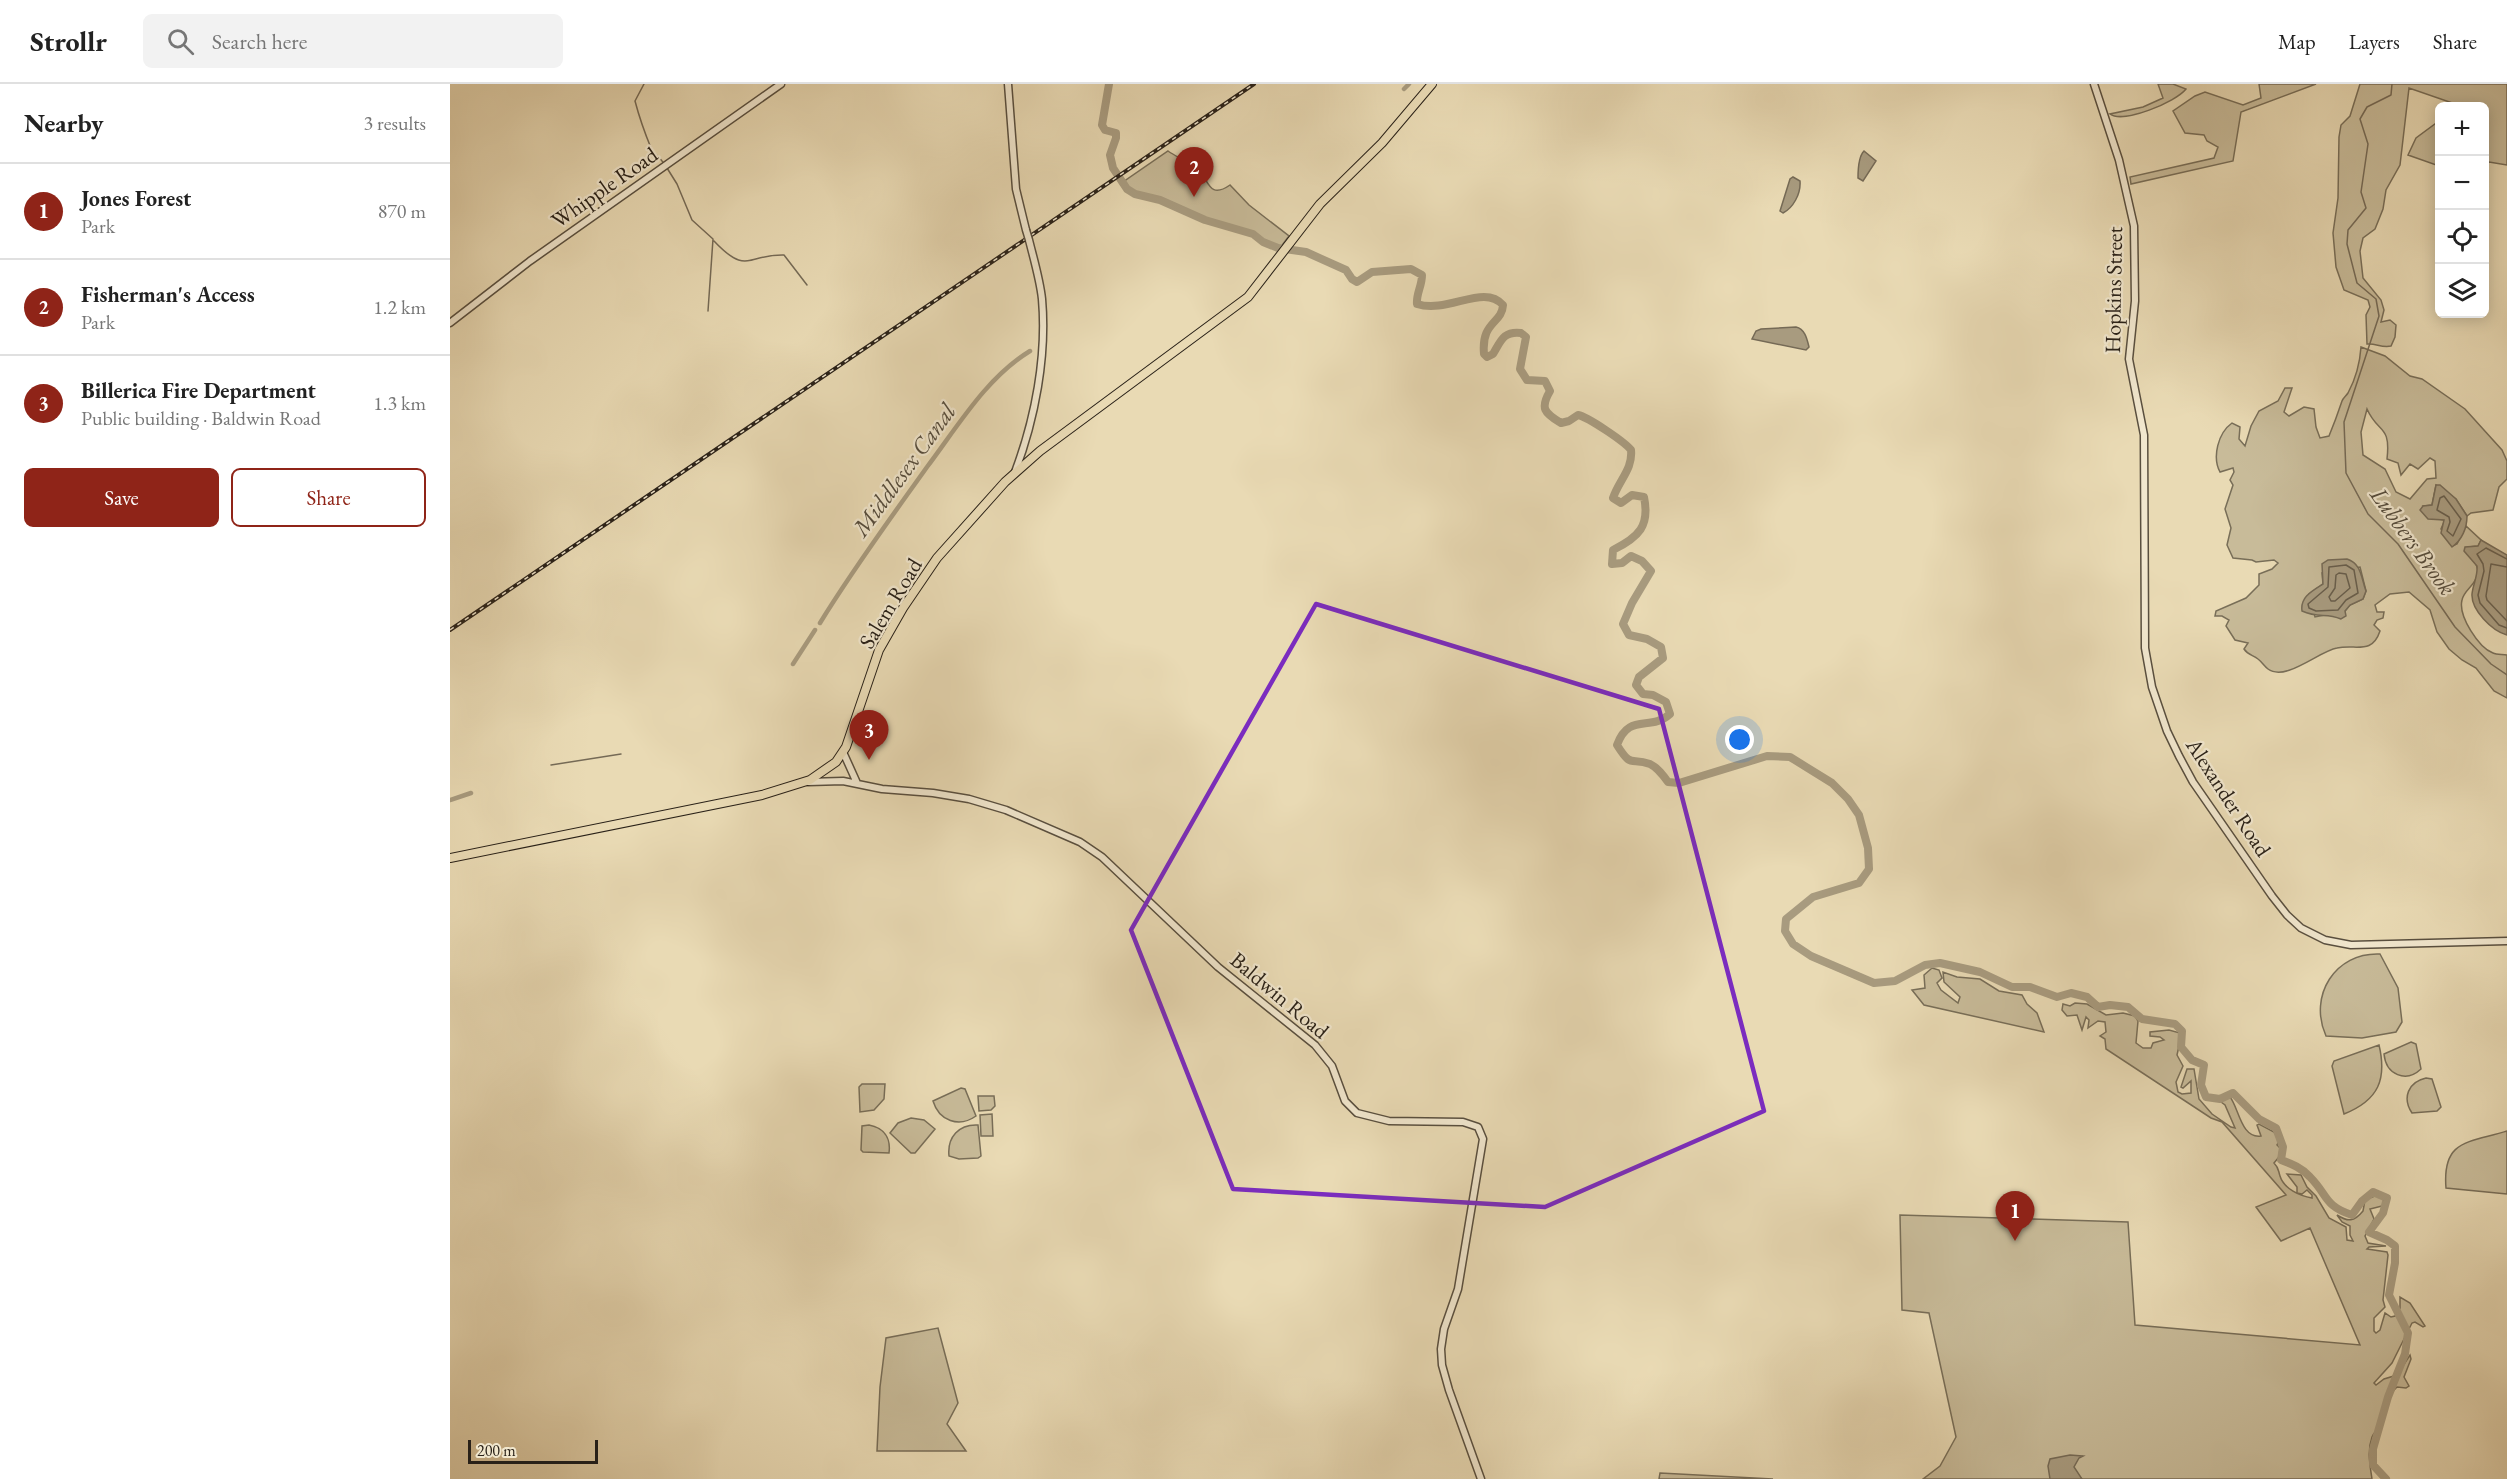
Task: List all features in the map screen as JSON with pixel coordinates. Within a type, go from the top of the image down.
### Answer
[{"type":"main road","name":"Salem Road","points":[[450,858],[762,795],[802,783],[825,772],[843,752],[877,656],[903,608],[937,558],[1015,472],[1040,451],[1248,297],[1320,204],[1386,138],[1432,84]]},
{"type":"street","name":"Whipple Road","points":[[450,323],[530,261],[781,84]]},
{"type":"street","points":[[1008,84],[1016,189],[1042,297],[1043,322],[1035,400],[1026,441],[1015,472]]},
{"type":"street","name":"Hopkins Street","points":[[2094,84],[2119,160],[2134,226],[2134,309],[2129,359],[2143,429]]},
{"type":"street","name":"Alexander Road","points":[[2143,429],[2145,638],[2152,687],[2167,731],[2193,782],[2272,896],[2301,928],[2325,940],[2342,944],[2467,944],[2507,941]]},
{"type":"street","points":[[843,752],[857,783]]},
{"type":"street","name":"Baldwin Road","points":[[802,783],[830,780],[857,783],[882,789],[933,793],[990,804],[1083,844],[1112,864],[1218,967],[1315,1045],[1332,1066],[1345,1101],[1357,1113],[1383,1120],[1463,1122],[1478,1127],[1483,1139],[1459,1282],[1441,1349],[1442,1365],[1449,1390],[1481,1479]]},
{"type":"highlighted area","points":[[1316,604],[1659,709],[1764,1111],[1545,1207],[1233,1189],[1131,930]]},
{"type":"shaded area","points":[[2158,84],[2173,84],[2186,89],[2172,100],[2137,114],[2117,116],[2110,114],[2143,107],[2163,98]]},
{"type":"shaded area","points":[[2259,84],[2316,84],[2241,112],[2233,161],[2131,184],[2130,177],[2214,158],[2218,147],[2207,141],[2204,135],[2185,133],[2173,111],[2205,92],[2243,105],[2261,98]]},
{"type":"shaded area","points":[[2360,84],[2507,84],[2507,165],[2489,162],[2489,102],[2449,102],[2409,88],[2400,165],[2386,190],[2383,209],[2375,229],[2363,238],[2360,251],[2363,278],[2381,300],[2384,310],[2381,322],[2390,320],[2396,325],[2395,337],[2391,346],[2367,344],[2366,315],[2370,307],[2368,300],[2344,290],[2336,267],[2333,233],[2338,198],[2339,137],[2341,125],[2350,116]]},
{"type":"shaded area","points":[[2435,124],[2435,165],[2408,155],[2416,138]]},
{"type":"shaded area","points":[[1168,151],[1198,170],[1214,190],[1230,185],[1249,205],[1289,236],[1280,248],[1263,242],[1253,234],[1205,220],[1160,200],[1135,194],[1127,189],[1123,182]]},
{"type":"shaded area","points":[[2361,347],[2385,356],[2410,376],[2422,379],[2465,409],[2502,450],[2507,461],[2507,479],[2499,487],[2493,510],[2471,513],[2467,516],[2456,499],[2436,485],[2432,505],[2423,506],[2432,518],[2445,520],[2441,529],[2452,546],[2457,544],[2466,526],[2481,540],[2478,546],[2469,547],[2478,572],[2463,596],[2463,614],[2471,631],[2487,650],[2507,655],[2507,698],[2494,691],[2476,668],[2449,649],[2437,632],[2430,610],[2409,592],[2390,594],[2375,605],[2377,612],[2384,612],[2383,618],[2377,620],[2374,625],[2380,631],[2373,643],[2363,647],[2330,650],[2284,672],[2268,669],[2258,659],[2247,653],[2244,649],[2248,643],[2235,640],[2226,626],[2229,620],[2222,616],[2215,616],[2216,611],[2246,598],[2259,585],[2259,574],[2272,569],[2278,563],[2274,560],[2256,562],[2233,558],[2227,545],[2231,528],[2225,509],[2233,485],[2230,480],[2234,472],[2233,468],[2220,472],[2218,466],[2218,446],[2223,433],[2232,423],[2240,427],[2239,439],[2245,446],[2251,426],[2259,411],[2278,401],[2285,388],[2292,388],[2284,412],[2289,416],[2304,407],[2314,409],[2320,438],[2329,436],[2342,400],[2353,382]],"holes":[[[2367,409],[2385,434],[2388,448],[2387,459],[2398,463],[2401,475],[2410,464],[2418,469],[2430,458],[2435,461],[2436,478],[2427,479],[2410,499],[2396,492],[2385,469],[2363,455],[2361,432]],[[2360,567],[2366,591],[2363,599],[2350,605],[2345,611],[2315,617],[2309,594],[2323,584],[2322,573]]]},
{"type":"shaded area","points":[[2380,954],[2398,988],[2402,1022],[2396,1032],[2362,1038],[2326,1036],[2321,1021],[2321,1006],[2323,992],[2329,979],[2350,960],[2364,955]]},
{"type":"shaded area","points":[[1932,968],[1939,970],[1942,978],[1937,983],[1941,990],[1958,1003],[1960,997],[1944,982],[1943,972],[1957,977],[1980,979],[1999,991],[2022,995],[2027,1004],[2037,1013],[2044,1032],[1924,1005],[1912,990],[1925,988],[1924,975]]},
{"type":"shaded area","points":[[2075,1003],[2087,1004],[2106,1015],[2123,1013],[2135,1016],[2138,1021],[2136,1043],[2143,1048],[2151,1048],[2153,1043],[2164,1040],[2150,1036],[2150,1032],[2169,1030],[2180,1033],[2177,1055],[2183,1066],[2176,1082],[2178,1092],[2191,1093],[2191,1081],[2183,1088],[2181,1087],[2187,1069],[2194,1069],[2199,1099],[2212,1114],[2235,1128],[2225,1105],[2221,1102],[2226,1097],[2230,1097],[2241,1122],[2249,1133],[2261,1136],[2257,1125],[2259,1124],[2274,1132],[2280,1140],[2277,1145],[2280,1148],[2279,1157],[2274,1163],[2282,1181],[2298,1194],[2312,1198],[2307,1190],[2302,1194],[2297,1193],[2297,1187],[2287,1174],[2301,1175],[2329,1218],[2346,1227],[2347,1240],[2353,1241],[2350,1226],[2342,1222],[2337,1215],[2348,1220],[2354,1219],[2363,1211],[2365,1200],[2377,1195],[2382,1198],[2386,1205],[2370,1209],[2374,1219],[2365,1236],[2368,1243],[2386,1246],[2367,1249],[2387,1252],[2388,1255],[2383,1300],[2385,1307],[2374,1318],[2374,1331],[2376,1333],[2380,1330],[2385,1313],[2391,1317],[2395,1316],[2400,1308],[2400,1297],[2410,1303],[2425,1326],[2412,1323],[2392,1363],[2374,1383],[2376,1385],[2384,1379],[2397,1375],[2410,1355],[2411,1359],[2404,1377],[2409,1386],[2397,1387],[2390,1395],[2380,1425],[2370,1442],[2372,1479],[1923,1479],[1940,1466],[1956,1437],[1929,1313],[1902,1310],[1900,1215],[2128,1222],[2135,1325],[2360,1345],[2310,1228],[2281,1241],[2256,1207],[2286,1195],[2222,1122],[2211,1118],[2106,1049],[2105,1039],[2100,1036],[2106,1032],[2105,1022],[2098,1021],[2088,1028],[2089,1020],[2086,1017],[2082,1030],[2077,1015],[2067,1016],[2062,1010],[2063,1004],[2070,1006]]},
{"type":"shaded area","points":[[2411,1042],[2416,1044],[2421,1069],[2409,1076],[2398,1075],[2389,1067],[2384,1054]]},
{"type":"shaded area","points":[[2379,1045],[2382,1068],[2378,1087],[2365,1102],[2344,1114],[2332,1066],[2334,1061]]},
{"type":"shaded area","points":[[2426,1078],[2432,1079],[2441,1107],[2437,1111],[2412,1113],[2407,1102],[2408,1091],[2415,1083]]},
{"type":"shaded area","points":[[862,1084],[885,1084],[884,1099],[874,1110],[860,1112],[859,1087]]},
{"type":"shaded area","points":[[961,1088],[965,1089],[976,1116],[970,1120],[957,1122],[945,1118],[933,1101]]},
{"type":"shaded area","points":[[978,1096],[994,1096],[995,1106],[991,1110],[979,1111]]},
{"type":"shaded area","points":[[992,1114],[993,1136],[981,1136],[980,1115]]},
{"type":"shaded area","points":[[911,1118],[924,1120],[935,1129],[915,1153],[911,1153],[890,1133],[898,1123]]},
{"type":"shaded area","points":[[869,1125],[882,1131],[888,1138],[889,1153],[861,1150],[862,1126]]},
{"type":"shaded area","points":[[978,1125],[981,1156],[959,1159],[949,1156],[950,1143],[956,1133],[965,1127]]},
{"type":"shaded area","points":[[2507,1131],[2507,1194],[2446,1188],[2448,1160],[2454,1152],[2470,1141]]},
{"type":"shaded area","points":[[938,1328],[958,1403],[947,1424],[966,1451],[877,1451],[880,1387],[886,1338]]},
{"type":"shaded area","points":[[1660,1473],[1773,1479],[1659,1479]]},
{"type":"water","points":[[1864,151],[1876,161],[1863,181],[1858,178],[1858,171],[1859,160]]},
{"type":"water","points":[[1793,177],[1800,181],[1798,196],[1783,213],[1780,211],[1790,179]]},
{"type":"water","points":[[1796,327],[1805,335],[1809,347],[1806,350],[1752,339],[1756,331],[1761,329]]},
{"type":"water","points":[[2436,485],[2440,485],[2456,499],[2467,516],[2463,533],[2452,547],[2441,533],[2444,520],[2428,519],[2420,510],[2423,506],[2432,505]]},
{"type":"water","points":[[2481,540],[2507,555],[2507,635],[2483,619],[2473,600],[2477,566],[2464,551],[2465,547],[2478,546]]},
{"type":"water","points":[[2347,559],[2356,564],[2360,572],[2366,591],[2363,599],[2350,605],[2345,611],[2346,616],[2341,619],[2302,611],[2305,598],[2323,584],[2322,564],[2328,560]]},
{"type":"water","points":[[2070,1455],[2083,1456],[2079,1458],[2074,1467],[2082,1479],[2050,1479],[2048,1466],[2050,1459]]},
{"type":"waterway","points":[[644,84],[635,101],[651,148],[664,164]]},
{"type":"waterway","points":[[1109,84],[1102,125],[1105,130],[1116,133],[1110,155],[1113,168],[1127,189],[1135,194],[1160,200],[1205,220],[1253,234],[1263,242],[1278,248],[1306,252],[1346,270],[1357,282],[1372,272],[1411,269],[1422,275],[1417,304],[1429,306],[1476,298],[1495,299],[1503,305],[1502,311],[1488,329],[1484,354],[1487,357],[1493,354],[1506,335],[1521,333],[1526,337],[1520,369],[1527,380],[1545,381],[1550,391],[1545,402],[1547,413],[1561,423],[1578,415],[1583,417],[1598,425],[1631,450],[1628,469],[1613,498],[1621,503],[1632,495],[1644,497],[1644,523],[1636,535],[1613,550],[1612,564],[1622,563],[1631,556],[1642,561],[1651,571],[1632,603],[1623,624],[1629,635],[1647,639],[1661,647],[1663,658],[1639,677],[1636,685],[1643,694],[1653,695],[1666,702],[1670,714],[1655,722],[1634,725],[1622,735],[1617,745],[1629,760],[1650,764],[1668,782],[1679,783],[1767,756],[1790,757],[1832,783],[1848,799],[1859,815],[1868,848],[1869,869],[1859,883],[1813,897],[1786,919],[1785,931],[1793,944],[1811,956],[1874,983],[1895,981],[1925,965],[1940,963],[1980,972],[2012,987],[2030,987],[2057,997],[2071,993],[2087,997],[2098,1007],[2110,1005],[2128,1007],[2142,1019],[2175,1024],[2182,1031],[2181,1047],[2192,1060],[2204,1065],[2201,1085],[2206,1097],[2220,1099],[2233,1093],[2259,1119],[2276,1128],[2283,1147],[2281,1160],[2307,1174],[2331,1204],[2352,1215],[2362,1201],[2373,1192],[2387,1198],[2383,1213],[2369,1232],[2395,1246],[2395,1263],[2389,1295],[2408,1333],[2405,1354],[2388,1397],[2373,1449],[2373,1465],[2386,1479]]},
{"type":"waterway","name":"Middlesex Canal","points":[[1404,89],[1409,84]]},
{"type":"waterway","name":"Lubbers Brook","points":[[2392,84],[2391,95],[2367,107],[2360,119],[2368,144],[2361,192],[2366,208],[2348,230],[2347,244],[2357,283],[2376,299],[2379,316],[2344,422],[2346,473],[2368,514],[2398,544],[2455,627],[2491,664],[2507,675]]},
{"type":"waterway","points":[[667,168],[677,184],[692,220],[713,239],[708,311]]},
{"type":"waterway","points":[[714,241],[725,252],[741,261],[784,255],[807,285]]},
{"type":"waterway","name":"Middlesex Canal","points":[[820,623],[872,544],[974,404],[1000,375],[1030,351]]},
{"type":"waterway","name":"Middlesex Canal","points":[[793,664],[815,630]]},
{"type":"waterway","points":[[551,765],[621,754]]},
{"type":"waterway","name":"Middlesex Canal","points":[[450,800],[471,793]]},
{"type":"railway","points":[[450,630],[1254,84]]},
{"type":"place","name":"Fisherman's Access","points":[[1194,197]]},
{"type":"place","name":"Billerica Fire Department","points":[[869,760]]},
{"type":"place","name":"Jones Forest","points":[[2015,1241]]}]
